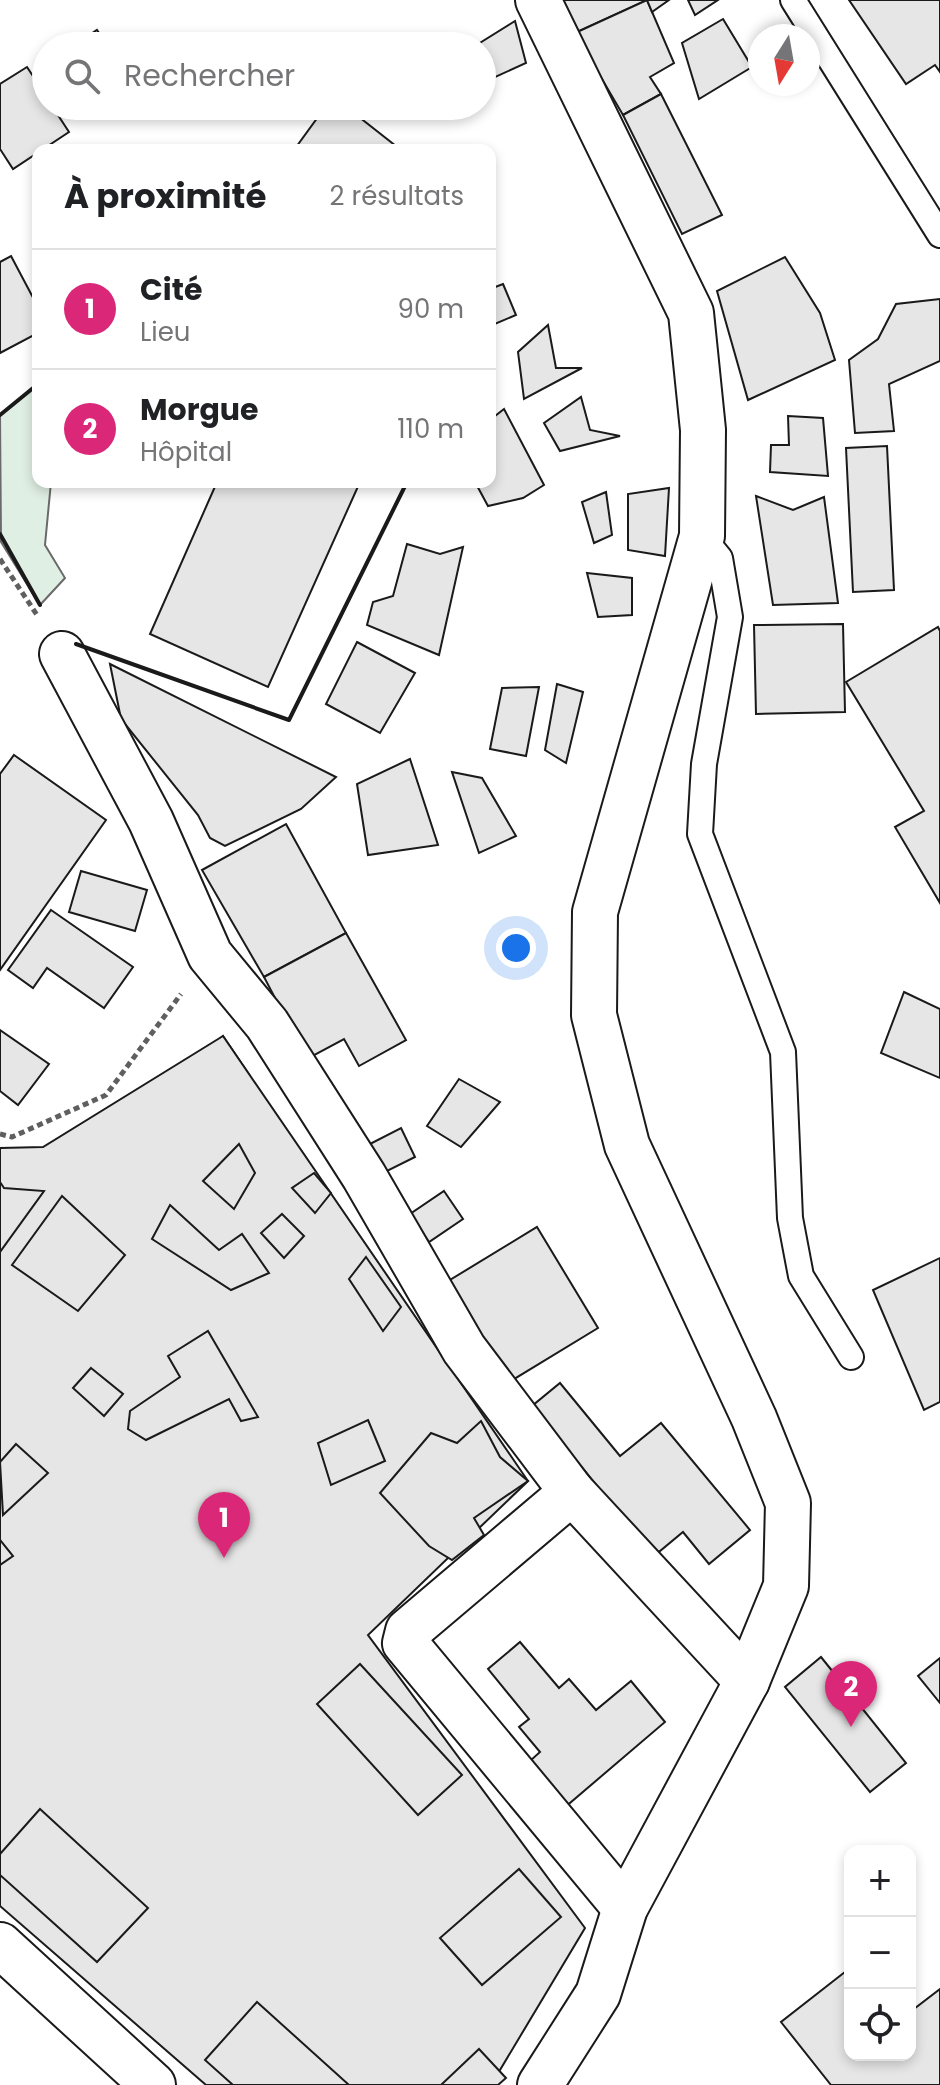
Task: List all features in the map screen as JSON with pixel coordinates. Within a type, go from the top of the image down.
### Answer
[{"type":"street","points":[[538,0],[691,313],[703,430],[702,536],[595,912],[594,1015],[627,1145],[754,1418],[788,1503],[786,1586],[747,1681],[625,1908],[598,1994],[540,2085]]},
{"type":"street","points":[[62,654],[151,821],[210,955],[276,1037],[364,1176],[464,1349],[572,1492],[747,1681]]},
{"type":"street","points":[[572,1492],[408,1631],[405,1643],[625,1908]]},
{"type":"street","points":[[0,1945],[153,2085]]},
{"type":"lane","points":[[793,0],[940,235]]},
{"type":"lane","points":[[702,536],[720,558],[730,617],[704,764],[700,834],[783,1052],[790,1218],[801,1276],[851,1357]]},
{"type":"path","points":[[0,559],[62,654]]},
{"type":"path","points":[[0,1134],[12,1137],[106,1095],[210,955]]},
{"type":"green space","points":[[32,389],[32,488],[50,488],[45,545],[65,578],[40,605],[1,542],[0,415]]},
{"type":"building","points":[[556,0],[647,0],[575,33]]},
{"type":"building","points":[[647,0],[674,63],[650,77],[661,94],[623,115],[575,33]]},
{"type":"building","points":[[647,0],[669,0],[652,12]]},
{"type":"building","points":[[688,0],[718,0],[695,15]]},
{"type":"building","points":[[849,0],[940,0],[940,72],[935,65],[906,84]]},
{"type":"building","points":[[723,19],[748,60],[748,69],[699,99],[682,43]]},
{"type":"building","points":[[515,21],[526,63],[496,77],[496,33]]},
{"type":"building","points":[[27,67],[32,75],[32,120],[61,120],[69,132],[51,144],[32,144],[32,156],[13,169],[0,149],[0,84]]},
{"type":"building","points":[[661,94],[722,215],[682,234],[623,115]]},
{"type":"building","points":[[316,120],[363,120],[393,144],[298,144]]},
{"type":"building","points":[[11,256],[32,296],[32,336],[0,353],[0,262]]},
{"type":"building","points":[[785,257],[820,313],[835,360],[748,400],[717,291]]},
{"type":"building","points":[[503,284],[516,315],[496,323],[496,287]]},
{"type":"building","points":[[940,299],[940,361],[889,384],[894,431],[855,433],[849,360],[878,339],[896,304]]},
{"type":"building","points":[[548,325],[556,368],[582,368],[524,399],[518,352]]},
{"type":"building","points":[[581,397],[590,430],[620,436],[560,451],[544,423]]},
{"type":"building","points":[[504,409],[544,485],[523,498],[488,506],[478,488],[496,488],[496,415]]},
{"type":"building","points":[[788,416],[823,418],[828,476],[770,472],[771,445],[789,445]]},
{"type":"building","points":[[887,446],[894,590],[853,592],[846,448]]},
{"type":"building","points":[[214,488],[357,488],[268,687],[150,634]]},
{"type":"building","points":[[669,488],[665,556],[628,550],[628,494]]},
{"type":"building","points":[[606,492],[612,535],[594,543],[582,502]]},
{"type":"building","points":[[756,496],[793,510],[824,497],[838,603],[773,605]]},
{"type":"building","points":[[407,544],[440,554],[463,547],[439,655],[367,625],[373,602],[393,596]]},
{"type":"building","points":[[587,573],[632,578],[632,615],[598,617]]},
{"type":"building","points":[[843,624],[845,712],[756,714],[754,625]]},
{"type":"building","points":[[938,627],[940,903],[895,827],[924,811],[846,682]]},
{"type":"building","points":[[357,642],[415,673],[380,733],[326,704]]},
{"type":"building","points":[[110,664],[336,777],[301,809],[225,846],[210,838],[198,815],[121,719]]},
{"type":"building","points":[[557,684],[583,692],[566,763],[545,750]]},
{"type":"building","points":[[539,687],[526,756],[490,749],[502,688]]},
{"type":"building","points":[[14,755],[106,820],[0,970],[0,774]]},
{"type":"building","points":[[410,759],[438,845],[368,855],[357,784]]},
{"type":"building","points":[[452,772],[482,778],[516,836],[479,853]]},
{"type":"building","points":[[286,824],[346,933],[264,977],[202,870]]},
{"type":"building","points":[[81,871],[147,890],[135,931],[69,912]]},
{"type":"building","points":[[51,910],[133,967],[104,1008],[47,968],[33,988],[8,970]]},
{"type":"building","points":[[346,933],[406,1040],[359,1066],[344,1039],[307,1059],[264,977]]},
{"type":"building","points":[[904,992],[940,1009],[940,1078],[881,1053]]},
{"type":"building","points":[[0,1030],[49,1064],[18,1105],[0,1091]]},
{"type":"building","points":[[223,1036],[250,1076],[168,1183],[120,1153],[163,1107],[176,1075]]},
{"type":"building","points":[[223,1036],[528,1481],[368,1635],[585,1928],[491,2085],[206,2085],[0,1906],[0,1148],[43,1147]]},
{"type":"building","points":[[459,1079],[500,1102],[461,1147],[427,1126]]},
{"type":"building","points":[[401,1128],[415,1157],[381,1174],[366,1146]]},
{"type":"building","points":[[239,1144],[255,1173],[234,1209],[203,1181]]},
{"type":"building","points":[[314,1173],[331,1193],[315,1213],[292,1188]]},
{"type":"building","points":[[0,1182],[4,1188],[44,1191],[0,1252]]},
{"type":"building","points":[[444,1191],[463,1219],[429,1242],[410,1214]]},
{"type":"building","points":[[62,1196],[125,1255],[78,1311],[12,1265]]},
{"type":"building","points":[[170,1205],[219,1250],[242,1234],[269,1273],[231,1290],[152,1239]]},
{"type":"building","points":[[282,1214],[304,1236],[284,1258],[261,1233]]},
{"type":"building","points":[[537,1227],[598,1328],[501,1387],[440,1286]]},
{"type":"building","points":[[366,1257],[401,1307],[383,1331],[349,1279]]},
{"type":"building","points":[[940,1258],[940,1402],[924,1410],[873,1290]]},
{"type":"building","points":[[208,1331],[258,1417],[241,1421],[229,1399],[146,1440],[128,1429],[130,1411],[180,1377],[168,1356]]},
{"type":"building","points":[[91,1368],[123,1394],[104,1416],[73,1388]]},
{"type":"building","points":[[560,1383],[620,1456],[661,1423],[750,1530],[709,1564],[683,1532],[654,1556],[532,1406]]},
{"type":"building","points":[[368,1420],[385,1461],[331,1485],[318,1443]]},
{"type":"building","points":[[481,1421],[500,1457],[528,1481],[474,1518],[484,1535],[452,1560],[429,1546],[380,1493],[431,1433],[457,1443]]},
{"type":"building","points":[[16,1444],[48,1473],[3,1515],[0,1462]]},
{"type":"building","points":[[0,1540],[13,1556],[0,1565]]},
{"type":"building","points":[[520,1642],[559,1688],[569,1679],[596,1710],[631,1681],[665,1722],[557,1814],[520,1770],[540,1752],[519,1727],[529,1719],[488,1669]]},
{"type":"building","points":[[821,1657],[906,1763],[870,1792],[785,1687]]},
{"type":"building","points":[[940,1658],[940,1703],[918,1676]]},
{"type":"building","points":[[360,1664],[462,1775],[418,1815],[317,1704]]},
{"type":"building","points":[[40,1809],[148,1908],[97,1962],[0,1875],[0,1854]]},
{"type":"building","points":[[519,1869],[561,1917],[482,1985],[440,1938]]},
{"type":"building","points":[[844,1973],[844,2061],[916,2061],[916,2007],[940,1989],[940,2085],[831,2085],[781,2022]]},
{"type":"building","points":[[257,2002],[349,2085],[233,2085],[205,2060]]},
{"type":"building","points":[[479,2049],[506,2078],[498,2085],[441,2085]]},
{"type":"wall","points":[[0,415],[32,389]]},
{"type":"wall","points":[[76,644],[289,720],[404,488]]},
{"type":"wall","points":[[0,534],[40,605]]},
{"type":"place","name":"Cité","points":[[224,1558]]},
{"type":"place","name":"Morgue","points":[[851,1727]]}]
